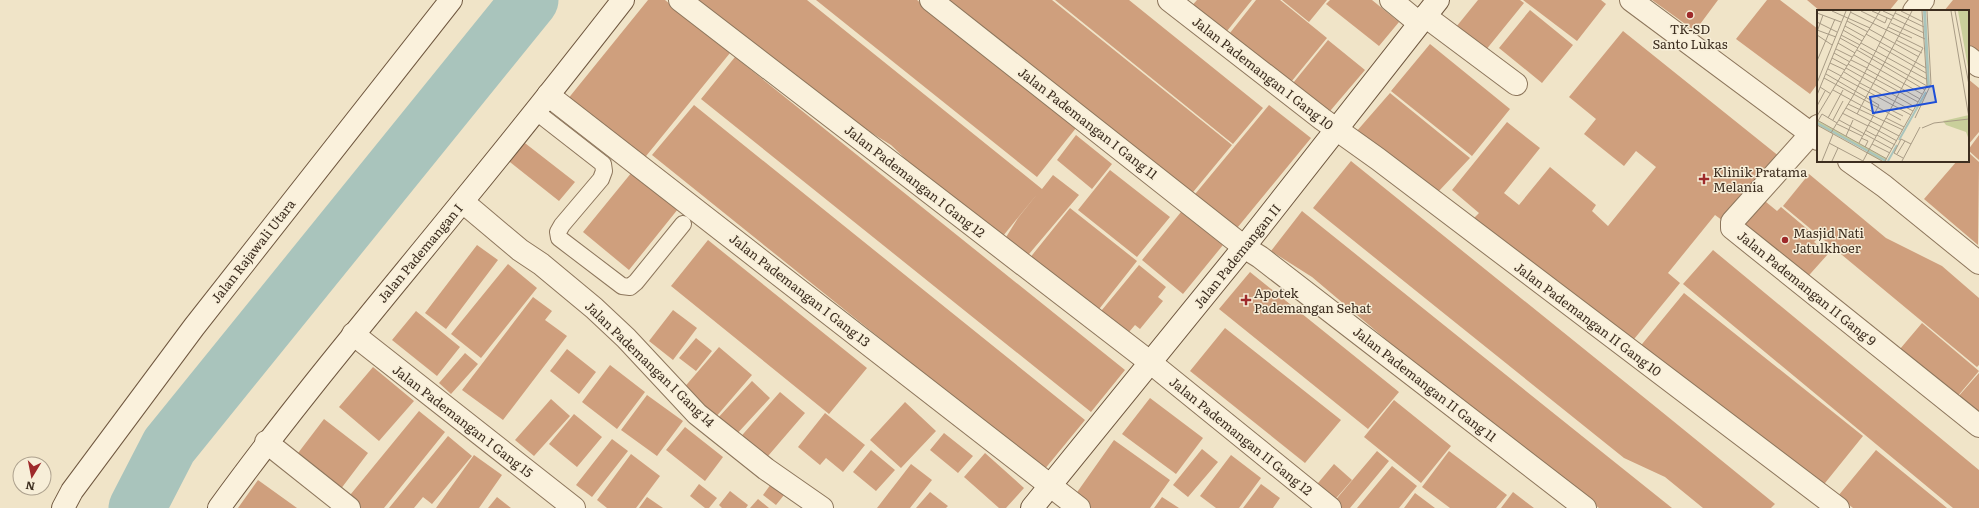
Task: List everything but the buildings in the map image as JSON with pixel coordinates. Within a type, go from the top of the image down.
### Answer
[{"type":"street","name":"Jalan Rajawali Utara","points":[[63,508],[72,491],[194,327],[451,0]]},
{"type":"street","name":"Jalan Pademangan I","points":[[219,508],[266,442],[353,334],[463,202],[623,0]]},
{"type":"street","name":"Jalan Pademangan I Gang 12","points":[[680,0],[1151,363]]},
{"type":"street","name":"Jalan Pademangan I Gang 11","points":[[931,0],[1244,247]]},
{"type":"street","name":"Jalan Pademangan I Gang 10","points":[[1169,0],[1337,130]]},
{"type":"street","points":[[1391,0],[1427,13],[1516,84]]},
{"type":"street","points":[[1631,0],[1816,133]]},
{"type":"street","points":[[1915,10],[1923,0]]},
{"type":"street","name":"Jalan Pademangan II","points":[[1032,508],[1244,247],[1427,13]]},
{"type":"street","points":[[1969,58],[1979,66]]},
{"type":"street","name":"Jalan Pademangan I Gang 13","points":[[542,103],[1051,485],[1079,508]]},
{"type":"street","name":"Jalan Pademangan II Gang 10","points":[[1337,130],[1378,159],[1838,508]]},
{"type":"street","name":"Jalan Pademangan II Gang 9","points":[[1816,133],[1736,216],[1732,222],[1732,228],[1979,426]]},
{"type":"street","points":[[1850,162],[1884,186],[1979,263]]},
{"type":"street","name":"Jalan Pademangan I Gang 14","points":[[463,202],[520,250],[542,264],[594,308],[626,338],[697,414],[766,469],[822,508]]},
{"type":"street","name":"Jalan Pademangan II Gang 11","points":[[1244,247],[1260,257],[1585,508]]},
{"type":"street","name":"Jalan Pademangan I Gang 15","points":[[353,334],[574,508]]},
{"type":"street","name":"Jalan Pademangan II Gang 12","points":[[1151,363],[1330,508]]},
{"type":"street","points":[[266,442],[349,508]]},
{"type":"lane","points":[[542,103],[603,164],[604,171],[601,179],[562,225],[558,232],[559,238],[622,286],[630,287],[636,282],[683,224]]},
{"type":"waterway","points":[[137,508],[169,446],[530,0]]},
{"type":"place","name":"TK-SD Santo Lukas","points":[[1690,15]]},
{"type":"place","name":"Klinik Pratama Melania","points":[[1704,179]]},
{"type":"place","name":"Masjid Nati Jatulkhoer","points":[[1785,240]]},
{"type":"place","name":"Apotek Pademangan Sehat","points":[[1246,300]]}]
